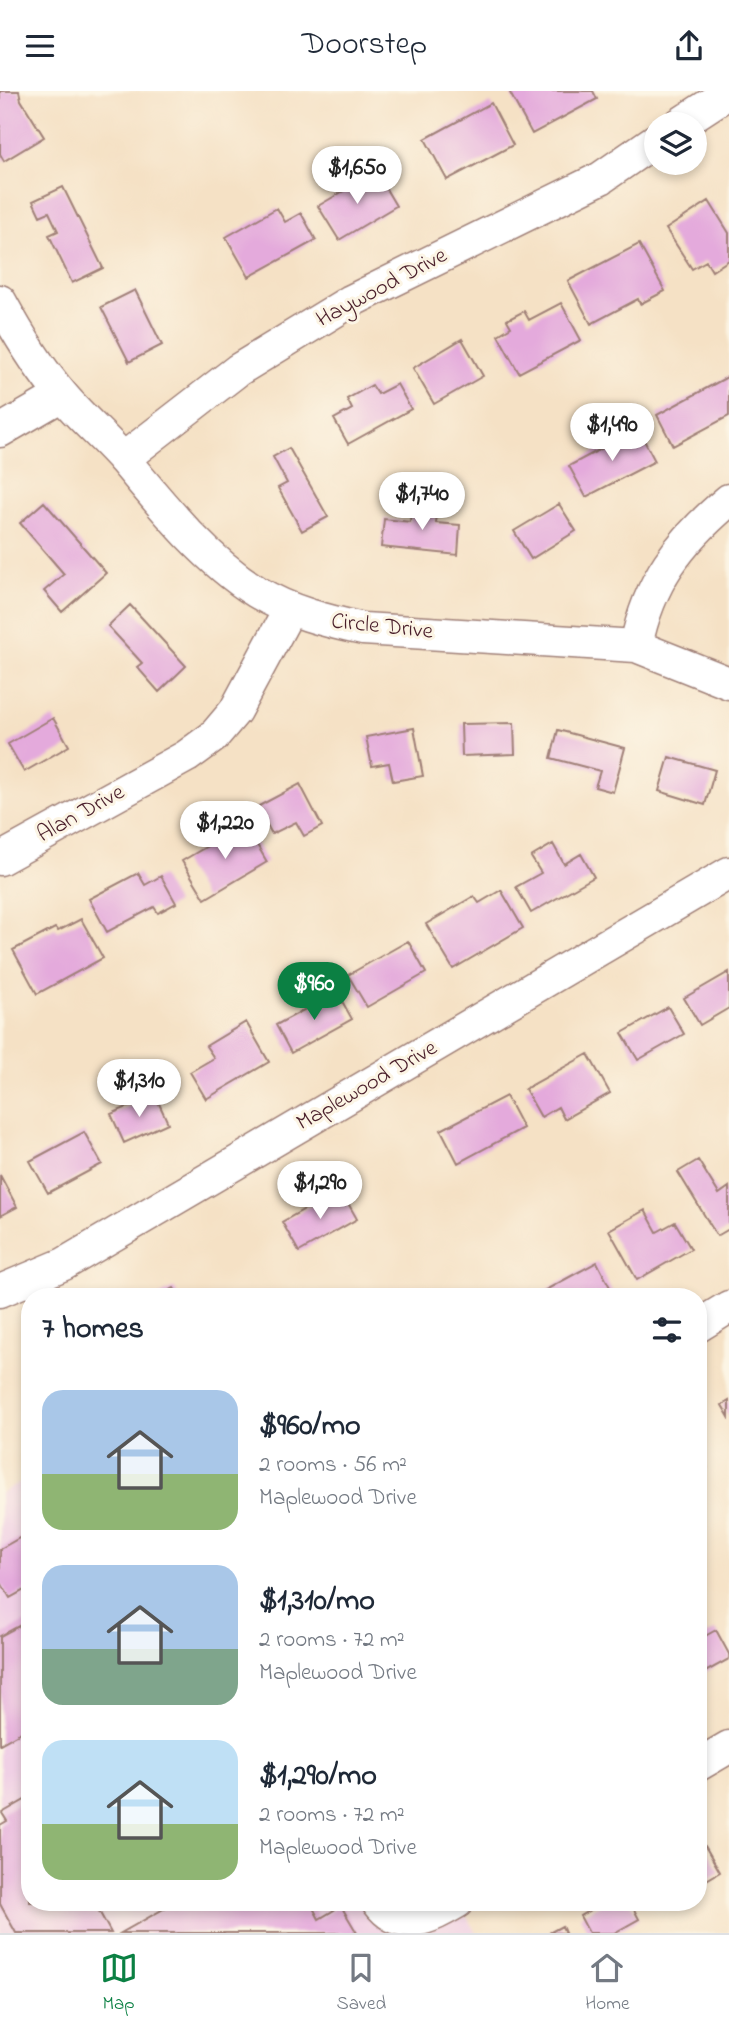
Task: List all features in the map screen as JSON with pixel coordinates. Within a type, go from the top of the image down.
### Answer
[{"type":"street","points":[[698,112],[729,92]]},
{"type":"street","name":"Haywood Drive","points":[[122,459],[238,370],[351,301],[601,178],[644,149]]},
{"type":"street","name":"Circle Drive","points":[[0,301],[25,347],[62,395],[157,500],[224,568],[258,593],[322,620],[363,629],[636,646],[729,683]]},
{"type":"street","points":[[0,431],[62,395]]},
{"type":"street","points":[[636,646],[655,587],[674,554],[700,524],[729,500]]},
{"type":"street","name":"Alan Drive","points":[[0,859],[187,756],[213,737],[236,711],[290,608]]},
{"type":"street","name":"Maplewood Drive","points":[[0,1291],[64,1264],[729,873]]},
{"type":"street","points":[[707,1320],[729,1307]]},
{"type":"street","points":[[707,1760],[729,1747]]},
{"type":"street","points":[[387,1911],[397,1918],[418,1921],[440,1911]]},
{"type":"shaded area","points":[[21,1482],[21,1911],[464,1911],[476,1933],[0,1933],[0,1493]]},
{"type":"building","points":[[0,91],[19,91],[21,100],[44,137],[4,161],[0,154]]},
{"type":"building","points":[[593,91],[597,99],[532,134],[510,93]]},
{"type":"building","points":[[491,103],[513,145],[447,180],[425,139]]},
{"type":"building","points":[[376,172],[396,206],[339,240],[318,206]]},
{"type":"building","points":[[63,187],[103,268],[72,283],[49,235],[58,231],[49,212],[40,216],[33,201]]},
{"type":"building","points":[[709,201],[729,233],[729,260],[712,271],[706,261],[692,269],[666,229]]},
{"type":"building","points":[[277,208],[285,222],[301,213],[316,240],[249,277],[226,237]]},
{"type":"building","points":[[639,244],[665,291],[640,304],[638,299],[591,324],[568,281]]},
{"type":"building","points":[[135,290],[162,345],[129,362],[101,307]]},
{"type":"building","points":[[561,303],[581,340],[519,373],[498,335],[511,327],[507,320],[524,311],[529,320]]},
{"type":"building","points":[[462,339],[483,376],[434,404],[413,368]]},
{"type":"building","points":[[729,376],[729,416],[673,446],[657,415]]},
{"type":"building","points":[[397,384],[411,409],[348,444],[334,419],[352,409],[347,399],[372,385],[378,394]]},
{"type":"building","points":[[638,429],[655,461],[586,497],[569,466]]},
{"type":"building","points":[[289,448],[328,517],[302,531],[278,488],[287,483],[273,457]]},
{"type":"building","points":[[412,501],[438,504],[436,523],[460,525],[458,555],[381,547],[384,519],[410,522]]},
{"type":"building","points":[[44,502],[106,573],[62,612],[44,591],[64,574],[20,523]]},
{"type":"building","points":[[559,504],[576,531],[531,559],[514,531]]},
{"type":"building","points":[[130,605],[186,666],[159,692],[137,667],[142,663],[108,626]]},
{"type":"building","points":[[53,718],[69,746],[24,772],[8,744]]},
{"type":"building","points":[[514,723],[515,754],[462,756],[461,724]]},
{"type":"building","points":[[414,728],[423,776],[393,781],[389,763],[372,766],[366,737]]},
{"type":"building","points":[[558,730],[625,748],[613,792],[595,787],[600,771],[551,758]]},
{"type":"building","points":[[669,757],[715,770],[705,805],[659,791]]},
{"type":"building","points":[[300,784],[322,826],[304,836],[296,822],[272,834],[257,807]]},
{"type":"building","points":[[245,824],[267,862],[205,899],[182,861]]},
{"type":"building","points":[[553,844],[564,864],[581,854],[594,877],[531,913],[516,887],[541,873],[531,857]]},
{"type":"building","points":[[138,873],[145,885],[161,876],[176,903],[158,913],[154,907],[107,932],[89,899]]},
{"type":"building","points":[[501,890],[523,928],[453,969],[426,924],[474,896],[479,903]]},
{"type":"building","points":[[81,919],[103,958],[37,994],[13,950],[55,928],[58,931]]},
{"type":"building","points":[[408,941],[426,973],[367,1007],[348,975]]},
{"type":"building","points":[[729,972],[729,1008],[700,1025],[684,998]]},
{"type":"building","points":[[337,992],[352,1019],[291,1053],[276,1025]]},
{"type":"building","points":[[668,1007],[684,1034],[638,1060],[622,1033]]},
{"type":"building","points":[[246,1022],[269,1062],[206,1099],[190,1072],[214,1058],[206,1046]]},
{"type":"building","points":[[588,1054],[610,1093],[564,1119],[558,1107],[541,1117],[525,1089]]},
{"type":"building","points":[[155,1095],[168,1123],[124,1143],[111,1114]]},
{"type":"building","points":[[506,1096],[523,1128],[458,1163],[441,1130]]},
{"type":"building","points":[[84,1132],[102,1164],[48,1193],[30,1161]]},
{"type":"building","points":[[698,1160],[719,1194],[729,1187],[729,1229],[717,1236],[678,1172]]},
{"type":"building","points":[[0,1175],[17,1207],[0,1216]]},
{"type":"building","points":[[340,1189],[357,1219],[299,1252],[282,1222]]},
{"type":"building","points":[[645,1210],[657,1232],[675,1222],[691,1249],[637,1280],[609,1230]]},
{"type":"building","points":[[597,1262],[610,1288],[549,1288]]},
{"type":"building","points":[[729,1401],[729,1417],[722,1405]]},
{"type":"building","points":[[21,1537],[21,1592],[10,1598],[0,1581],[0,1549]]},
{"type":"building","points":[[21,1625],[21,1732],[0,1744],[0,1636]]},
{"type":"building","points":[[716,1630],[729,1659],[707,1671],[707,1635]]},
{"type":"building","points":[[21,1802],[21,1911],[99,1911],[111,1933],[16,1933],[0,1904],[0,1825],[7,1821],[2,1813]]},
{"type":"building","points":[[707,1849],[720,1872],[707,1880]]},
{"type":"building","points":[[160,1911],[315,1911],[319,1919],[333,1911],[344,1911],[357,1933],[121,1933]]},
{"type":"building","points":[[589,1911],[635,1911],[639,1919],[614,1933],[589,1933],[580,1916]]},
{"type":"building","points":[[562,1926],[565,1933],[549,1933]]}]
